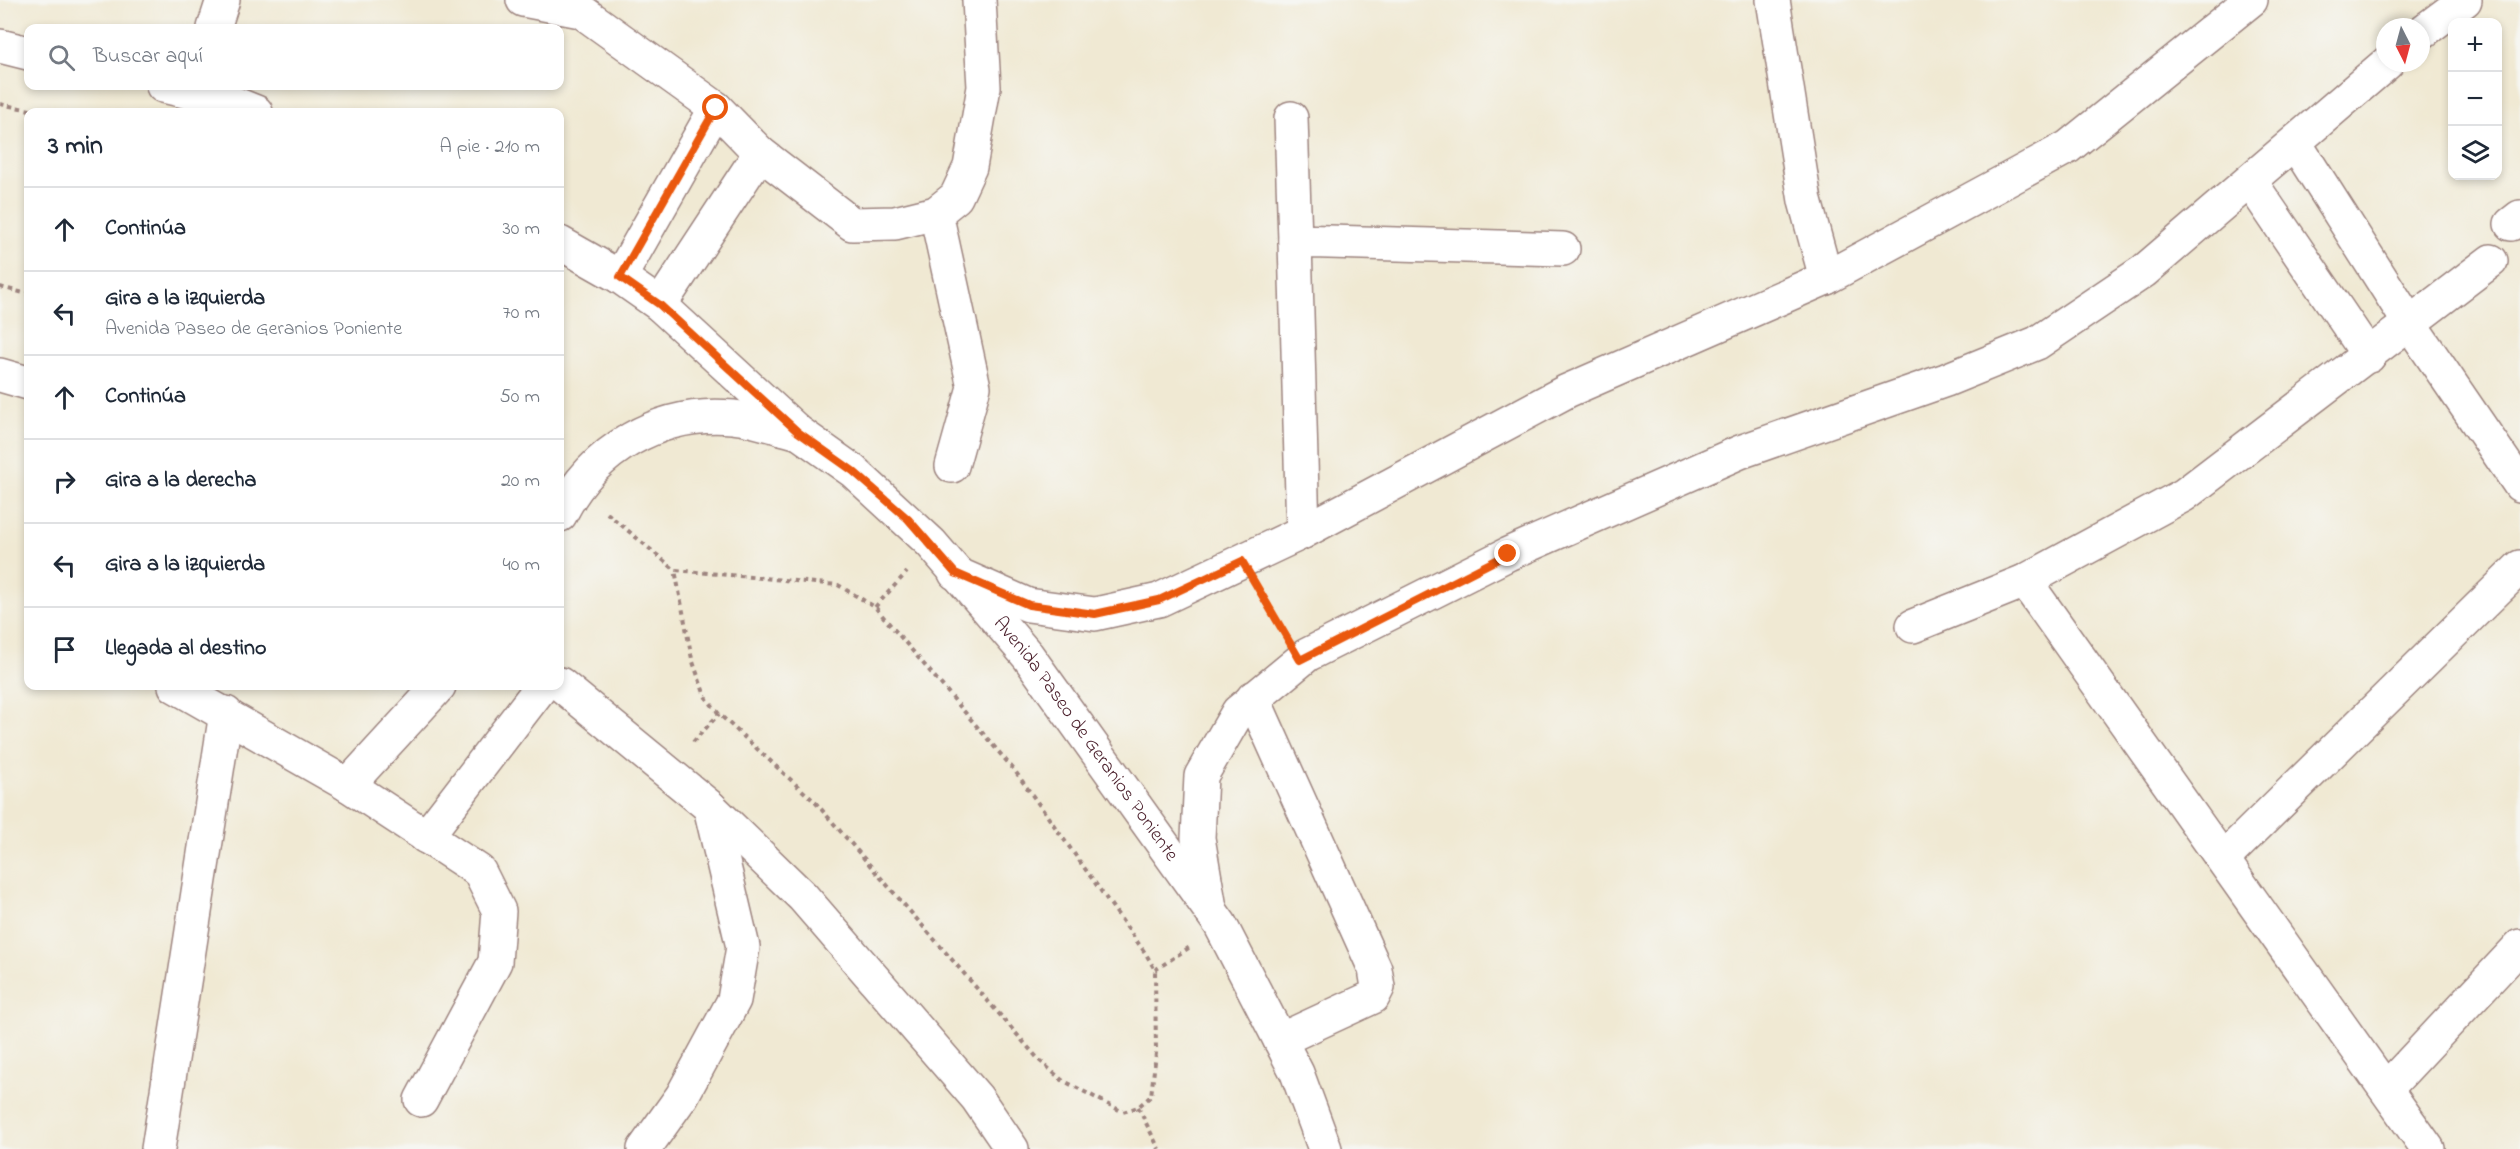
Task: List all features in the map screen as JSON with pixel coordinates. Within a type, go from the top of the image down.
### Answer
[{"type":"street","points":[[215,24],[223,0]]},
{"type":"street","points":[[523,0],[579,5],[716,108],[760,153],[852,224],[895,224],[936,213],[956,197],[970,167],[984,87],[979,0]]},
{"type":"street","points":[[1773,0],[1805,201],[1826,278]]},
{"type":"street","points":[[955,573],[1029,605],[1095,614],[1159,600],[1303,532],[1567,391],[1826,278],[2068,147],[2251,0]]},
{"type":"street","points":[[2430,26],[2465,0]]},
{"type":"street","points":[[0,46],[24,52]]},
{"type":"street","points":[[1210,908],[1198,838],[1201,776],[1238,712],[1300,660],[1508,554],[1740,452],[1946,380],[2037,343],[2144,271],[2377,72]]},
{"type":"street","points":[[180,90],[231,102],[246,108]]},
{"type":"street","points":[[620,277],[716,108]]},
{"type":"street","points":[[1291,118],[1303,532]]},
{"type":"street","points":[[2295,143],[2410,324],[2520,485]]},
{"type":"street","points":[[660,305],[760,153]]},
{"type":"street","points":[[2250,181],[2369,356]]},
{"type":"street","points":[[936,213],[974,387],[951,466]]},
{"type":"street","points":[[1295,241],[1563,249]]},
{"type":"street","name":"Avenida Paseo de Geranios Poniente","points":[[564,245],[620,277],[660,305],[798,432],[853,471],[908,519],[1028,656],[1210,908],[1297,1073],[1325,1149]]},
{"type":"street","points":[[1913,626],[2025,581],[2184,495],[2491,261]]},
{"type":"street","points":[[0,375],[24,382]]},
{"type":"street","points":[[564,508],[576,488],[602,457],[635,435],[680,418],[733,417],[798,432]]},
{"type":"street","points":[[2223,859],[2520,567]]},
{"type":"street","points":[[2025,581],[2428,1149]]},
{"type":"street","points":[[564,688],[710,807],[803,897],[976,1098],[1012,1149]]},
{"type":"street","points":[[183,690],[348,785],[479,872],[499,911],[495,962],[421,1100]]},
{"type":"street","points":[[348,785],[435,690]]},
{"type":"street","points":[[426,837],[550,690]]},
{"type":"street","points":[[1254,699],[1375,969],[1378,987],[1373,997],[1280,1040]]},
{"type":"street","points":[[158,1149],[226,713]]},
{"type":"street","points":[[644,1149],[682,1096],[734,1000],[743,947],[710,807]]},
{"type":"street","points":[[2386,1089],[2520,946]]},
{"type":"path","points":[[0,104],[24,109]]},
{"type":"path","points":[[0,287],[24,293]]},
{"type":"path","points":[[576,488],[675,570],[838,585],[875,607],[1016,771],[1155,970],[1156,1053],[1151,1096],[1138,1107],[1122,1112],[1062,1080],[1040,1061],[815,802],[719,714],[705,696],[692,660],[675,570]]},
{"type":"path","points":[[1242,561],[1300,660]]},
{"type":"path","points":[[1138,1107],[1159,1149]]},
{"type":"route","points":[[716,108],[673,180],[620,277],[660,305],[798,432],[853,471],[908,519],[955,573],[1029,605],[1095,614],[1159,600],[1242,561],[1300,660],[1508,554]]}]
